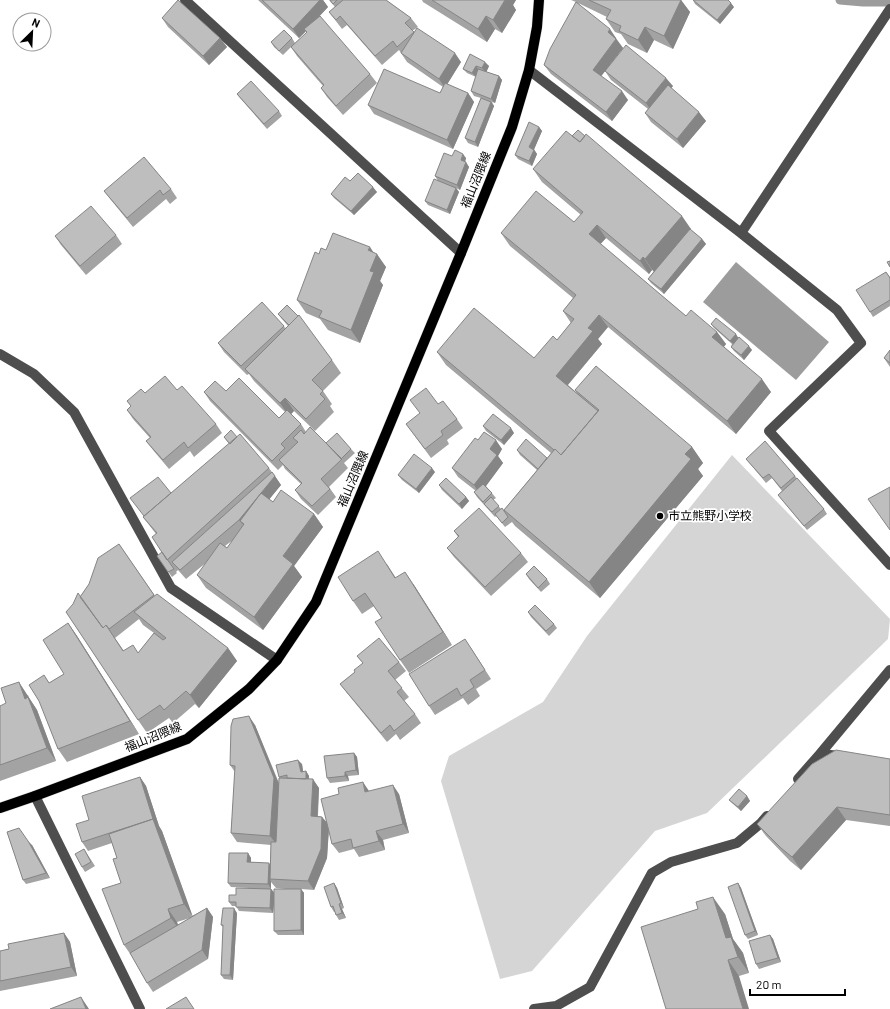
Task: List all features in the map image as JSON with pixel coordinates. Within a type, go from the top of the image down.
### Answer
[{"type":"main road","name":"福山沼隈線","points":[[0,808],[187,739],[250,689],[277,660],[316,602],[512,127],[529,70],[537,27],[539,0]]},
{"type":"street","points":[[185,0],[461,253]]},
{"type":"street","points":[[741,233],[890,10]]},
{"type":"street","points":[[529,70],[741,233],[837,310],[861,343],[769,431],[890,565]]},
{"type":"street","points":[[0,354],[34,374],[74,412],[171,588],[277,660]]},
{"type":"street","points":[[790,788],[890,670]]},
{"type":"street","points":[[820,754],[851,757]]},
{"type":"street","points":[[35,796],[140,1009]]},
{"type":"street","points":[[534,1009],[557,1008],[590,988],[652,873],[671,862],[737,843],[761,823],[776,806]]},
{"type":"shaded area","points":[[736,262],[829,342],[796,380],[703,302]]},
{"type":"shaded area","points":[[732,455],[890,619],[888,639],[707,813],[655,831],[532,971],[500,979],[441,781],[449,756],[543,702],[587,636]]},
{"type":"building","points":[[178,0],[220,38],[203,56],[162,18]]},
{"type":"building","points":[[262,0],[320,0],[293,29]]},
{"type":"building","points":[[330,0],[337,0],[333,4]]},
{"type":"building","points":[[343,0],[386,0],[411,18],[405,23],[414,32],[397,47],[393,41],[375,56],[340,16],[336,20],[329,12]]},
{"type":"building","points":[[432,0],[505,0],[493,20],[486,16],[478,29]]},
{"type":"building","points":[[589,0],[681,0],[664,36],[645,27],[638,40],[619,31],[621,26],[606,19],[611,10]]},
{"type":"building","points":[[693,0],[728,0],[731,3],[717,20]]},
{"type":"building","points":[[576,2],[610,29],[608,32],[616,39],[593,70],[622,91],[606,112],[544,65],[550,49]]},
{"type":"building","points":[[320,16],[370,74],[336,106],[321,88],[324,85],[291,47],[307,32],[304,29]]},
{"type":"building","points":[[417,28],[455,53],[439,79],[401,53]]},
{"type":"building","points":[[284,30],[292,38],[279,51],[271,42]]},
{"type":"building","points":[[626,45],[666,78],[646,103],[605,71]]},
{"type":"building","points":[[470,54],[485,62],[482,68],[476,66],[472,73],[463,69]]},
{"type":"building","points":[[384,69],[440,93],[445,83],[468,93],[447,140],[368,105]]},
{"type":"building","points":[[478,69],[499,76],[491,99],[471,91]]},
{"type":"building","points":[[251,81],[279,111],[264,124],[237,94]]},
{"type":"building","points":[[668,85],[699,112],[677,139],[645,113]]},
{"type":"building","points":[[481,98],[491,102],[475,142],[465,138]]},
{"type":"building","points":[[529,122],[539,127],[529,147],[534,150],[529,161],[515,155]]},
{"type":"building","points":[[578,130],[585,136],[580,142],[572,136]]},
{"type":"building","points":[[566,131],[580,142],[586,134],[682,216],[645,259],[643,257],[640,261],[597,225],[589,234],[686,316],[691,310],[717,332],[712,337],[762,379],[727,421],[599,315],[588,328],[593,331],[556,376],[598,411],[561,455],[437,352],[474,308],[534,358],[553,336],[557,340],[574,319],[563,311],[576,295],[501,233],[536,191],[574,222],[583,212],[533,169]]},
{"type":"building","points":[[455,150],[463,154],[461,160],[466,162],[457,185],[435,176],[444,153],[452,156]]},
{"type":"building","points":[[144,157],[171,189],[163,195],[160,190],[127,218],[104,191]]},
{"type":"building","points":[[358,173],[373,187],[351,211],[331,194],[345,177],[350,181]]},
{"type":"building","points":[[434,179],[456,188],[447,210],[425,201]]},
{"type":"building","points":[[91,206],[116,235],[80,266],[55,236]]},
{"type":"building","points":[[690,229],[702,239],[661,289],[648,279]]},
{"type":"building","points":[[333,233],[370,247],[368,250],[377,254],[370,271],[374,272],[351,330],[319,317],[322,311],[297,300],[315,252],[319,254],[321,248],[326,250]]},
{"type":"building","points":[[886,272],[890,278],[890,300],[870,312],[856,290]]},
{"type":"building","points":[[262,302],[284,326],[241,366],[218,343]]},
{"type":"building","points":[[287,305],[298,316],[289,325],[278,314]]},
{"type":"building","points":[[299,315],[332,360],[312,380],[323,391],[320,394],[325,399],[306,419],[285,398],[280,403],[245,369]]},
{"type":"building","points":[[716,318],[736,334],[730,341],[711,324]]},
{"type":"building","points":[[739,337],[749,346],[741,355],[731,347]]},
{"type":"building","points":[[890,350],[890,363],[884,358]]},
{"type":"building","points":[[596,366],[692,447],[685,454],[691,459],[589,582],[504,510],[555,449],[561,455],[599,410],[575,390]]},
{"type":"building","points":[[165,376],[177,390],[182,386],[216,424],[188,448],[184,442],[163,460],[146,441],[151,437],[127,410],[131,406],[127,401],[141,389],[145,393]]},
{"type":"building","points":[[239,378],[279,418],[287,410],[301,424],[281,444],[285,448],[272,461],[204,392],[215,381],[226,391]]},
{"type":"building","points":[[426,388],[438,404],[443,401],[457,419],[441,431],[443,435],[425,449],[406,424],[420,413],[410,400]]},
{"type":"building","points":[[493,414],[511,428],[501,440],[483,426]]},
{"type":"building","points":[[310,427],[342,459],[321,479],[330,489],[312,506],[295,490],[302,483],[279,460],[298,442],[293,438],[301,430],[304,434]]},
{"type":"building","points":[[231,430],[237,437],[230,444],[224,437]]},
{"type":"building","points":[[484,432],[496,440],[490,449],[497,455],[474,485],[452,468],[475,438],[478,440]]},
{"type":"building","points":[[337,433],[351,449],[341,459],[326,443]]},
{"type":"building","points":[[240,434],[269,468],[167,560],[152,537],[157,533],[143,517]]},
{"type":"building","points":[[526,439],[547,458],[538,469],[517,450]]},
{"type":"building","points":[[765,441],[795,476],[781,488],[769,474],[763,478],[746,459]]},
{"type":"building","points":[[414,454],[432,468],[416,489],[398,475]]},
{"type":"building","points":[[272,472],[275,476],[239,520],[180,570],[172,562]]},
{"type":"building","points":[[158,477],[171,493],[144,516],[130,498]]},
{"type":"building","points":[[446,478],[466,497],[459,504],[439,485]]},
{"type":"building","points":[[797,478],[824,509],[804,526],[778,495]]},
{"type":"building","points":[[483,484],[492,493],[483,502],[474,492]]},
{"type":"building","points":[[890,487],[890,530],[868,499]]},
{"type":"building","points":[[281,490],[314,514],[283,556],[293,564],[254,617],[197,575],[220,543],[227,548],[244,524],[240,521],[261,493],[273,502]]},
{"type":"building","points":[[491,497],[499,506],[492,512],[484,504]]},
{"type":"building","points":[[479,508],[521,553],[485,587],[447,548],[459,536],[454,531]]},
{"type":"building","points":[[502,508],[508,517],[502,523],[495,514]]},
{"type":"building","points":[[119,544],[154,595],[109,629],[106,625],[103,628],[80,597],[89,584],[98,558]]},
{"type":"building","points":[[378,551],[395,578],[405,572],[443,632],[400,660],[375,622],[382,618],[365,593],[353,601],[338,577]]},
{"type":"building","points":[[162,552],[174,569],[168,572],[157,556]]},
{"type":"building","points":[[534,566],[547,579],[538,588],[526,574]]},
{"type":"building","points":[[78,593],[103,628],[106,625],[123,651],[133,645],[138,653],[154,633],[163,640],[166,638],[134,612],[157,594],[228,648],[190,695],[186,691],[164,710],[160,705],[138,720],[66,612],[73,604]]},
{"type":"building","points":[[535,605],[554,624],[546,631],[528,612]]},
{"type":"building","points":[[68,623],[130,721],[58,749],[39,701],[29,685],[44,675],[49,683],[64,674],[43,640]]},
{"type":"building","points":[[379,638],[399,662],[388,671],[402,688],[397,692],[415,714],[394,731],[390,725],[381,733],[340,684],[355,672],[354,670],[363,663],[357,656]]},
{"type":"building","points":[[465,639],[485,670],[470,680],[474,687],[461,696],[457,688],[429,706],[409,674]]},
{"type":"building","points":[[19,682],[25,699],[28,697],[47,748],[0,765],[0,706],[6,703],[1,688]]},
{"type":"building","points":[[249,716],[274,778],[270,836],[231,833],[235,766],[230,765],[231,726],[233,719]]},
{"type":"building","points":[[836,750],[890,759],[890,815],[837,807],[792,857],[757,824],[812,764]]},
{"type":"building","points":[[354,753],[356,770],[345,772],[345,776],[327,778],[324,756]]},
{"type":"building","points":[[298,760],[301,772],[306,771],[306,779],[287,778],[287,775],[279,777],[276,765]]},
{"type":"building","points":[[140,777],[153,819],[82,842],[76,824],[89,820],[82,796]]},
{"type":"building","points":[[279,778],[313,779],[311,816],[322,817],[321,849],[308,881],[270,879],[271,842],[276,842]]},
{"type":"building","points":[[363,782],[365,792],[393,785],[403,824],[376,831],[379,841],[353,848],[351,839],[332,844],[321,799],[339,794],[338,788]]},
{"type":"building","points":[[739,789],[747,796],[738,807],[729,800]]},
{"type":"building","points":[[153,819],[184,904],[168,909],[171,918],[124,945],[102,889],[121,883],[113,859],[117,858],[109,834]]},
{"type":"building","points":[[19,828],[46,873],[23,880],[7,832]]},
{"type":"building","points":[[84,849],[91,862],[82,867],[75,854]]},
{"type":"building","points":[[229,853],[248,853],[247,862],[269,863],[268,884],[228,883]]},
{"type":"building","points":[[334,883],[341,903],[339,904],[342,913],[336,915],[333,906],[331,907],[324,887]]},
{"type":"building","points":[[738,883],[755,931],[745,935],[728,887]]},
{"type":"building","points":[[236,888],[271,889],[270,908],[236,907],[236,902],[229,902],[229,895],[236,895]]},
{"type":"building","points":[[274,889],[301,889],[301,930],[274,931]]},
{"type":"building","points":[[713,897],[726,938],[731,937],[738,957],[728,960],[743,1009],[666,1009],[641,927],[698,909],[696,902]]},
{"type":"building","points":[[207,908],[202,950],[147,983],[130,953]]},
{"type":"building","points":[[223,908],[234,908],[230,975],[221,975],[223,925],[221,925]]},
{"type":"building","points":[[64,933],[71,967],[0,981],[0,951],[9,949],[8,944]]},
{"type":"building","points":[[770,935],[778,958],[756,964],[749,941]]},
{"type":"building","points":[[81,997],[86,1009],[50,1009]]},
{"type":"building","points":[[186,997],[194,1009],[166,1009]]},
{"type":"waterway","points":[[840,0],[890,2]]},
{"type":"place","name":"市立熊野小学校","points":[[660,516]]}]
